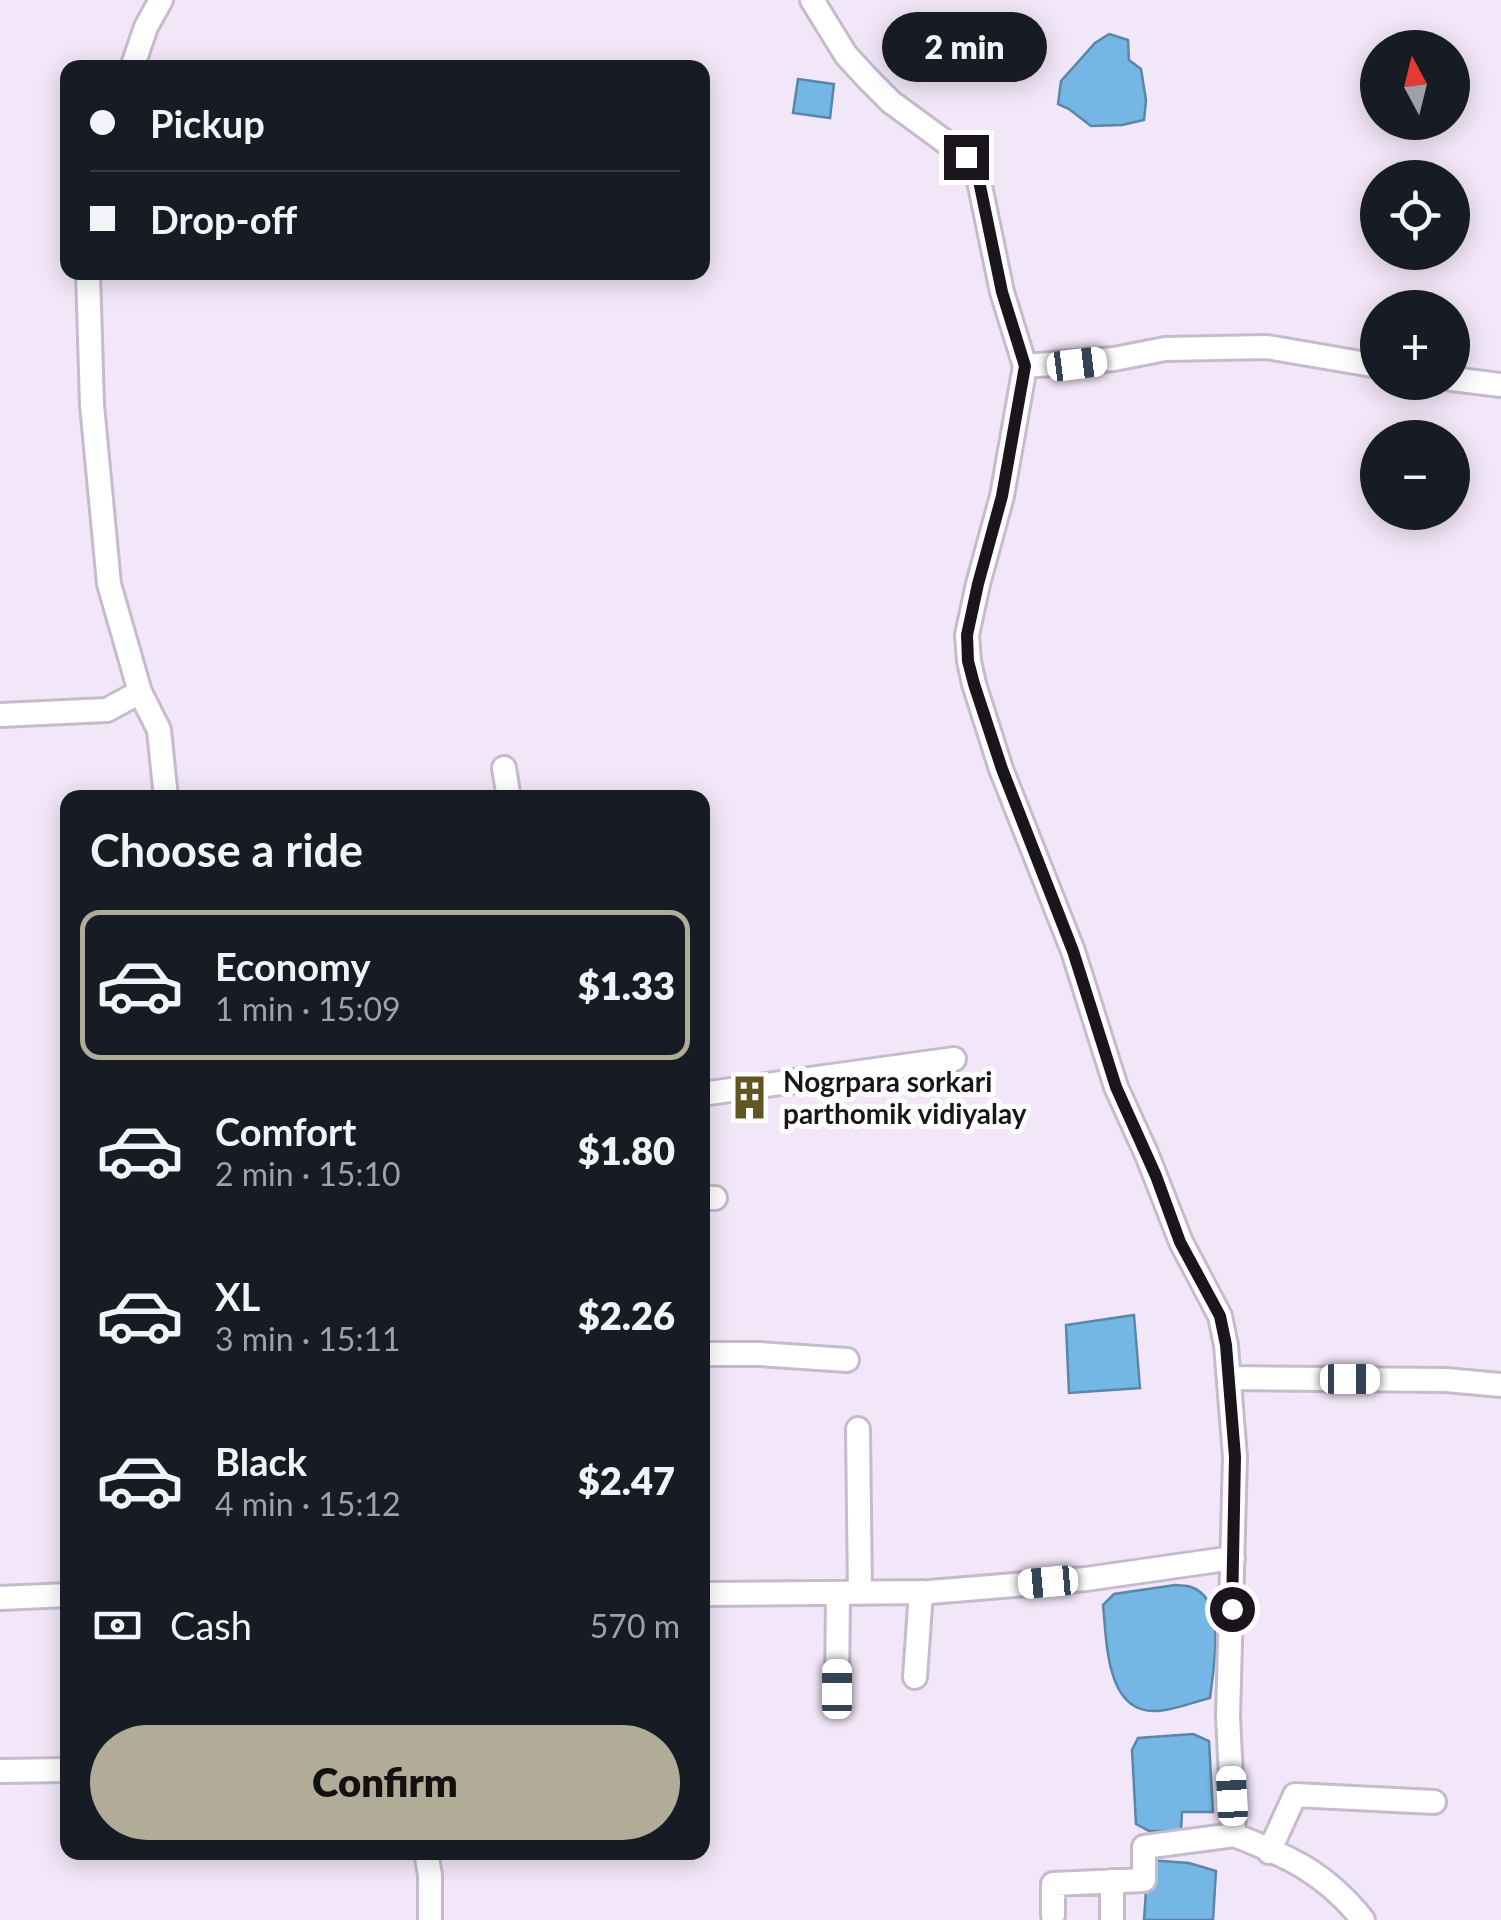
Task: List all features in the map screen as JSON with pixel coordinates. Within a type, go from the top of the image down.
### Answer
[{"type":"street","points":[[135,60],[161,0]]},
{"type":"street","points":[[812,0],[846,54],[869,80],[891,102],[966,157],[978,176],[1002,292],[1025,366],[1002,496],[967,635],[968,661],[1002,769],[1073,951],[1116,1087],[1180,1242],[1220,1316],[1229,1378],[1236,1489],[1228,1717],[1234,1835]]},
{"type":"street","points":[[88,280],[92,405],[109,584],[140,692],[159,730],[165,790]]},
{"type":"street","points":[[1025,366],[1114,360],[1165,349],[1266,347],[1360,363]]},
{"type":"street","points":[[1470,381],[1501,385]]},
{"type":"street","points":[[0,715],[107,710],[140,692]]},
{"type":"street","points":[[504,768],[507,790]]},
{"type":"street","points":[[710,1093],[954,1060]]},
{"type":"street","points":[[710,1354],[846,1360]]},
{"type":"street","points":[[1229,1378],[1446,1380],[1501,1386]]},
{"type":"street","points":[[837,1689],[849,1593],[858,1428]]},
{"type":"street","points":[[710,1594],[921,1592],[1086,1579],[1233,1558]]},
{"type":"street","points":[[914,1677],[921,1592]]},
{"type":"street","points":[[0,1598],[60,1595]]},
{"type":"street","points":[[0,1771],[60,1770]]},
{"type":"street","points":[[1270,1850],[1295,1796],[1434,1802]]},
{"type":"street","points":[[1053,1915],[1053,1884],[1144,1880],[1144,1847],[1234,1835],[1284,1854],[1315,1874],[1348,1900],[1364,1920]]},
{"type":"street","points":[[427,1860],[430,1920]]},
{"type":"street","points":[[1112,1880],[1112,1920]]},
{"type":"water","points":[[1109,34],[1128,40],[1129,60],[1141,69],[1146,100],[1144,120],[1091,126],[1058,104],[1061,81],[1095,43]]},
{"type":"water","points":[[798,79],[834,84],[830,118],[793,113]]},
{"type":"water","points":[[1134,1315],[1140,1388],[1069,1393],[1066,1325]]},
{"type":"water","points":[[1175,1585],[1191,1587],[1203,1594],[1210,1605],[1216,1636],[1210,1698],[1164,1710],[1140,1709],[1127,1701],[1112,1672],[1103,1605],[1114,1594]]},
{"type":"water","points":[[1193,1734],[1209,1741],[1213,1812],[1182,1812],[1181,1831],[1149,1831],[1136,1824],[1132,1750],[1138,1738]]},
{"type":"water","points":[[1148,1860],[1189,1863],[1216,1871],[1213,1920],[1144,1920]]},
{"type":"place","name":"Nogrpara sorkari parthomik vidiyalay","points":[[750,1097]]},
{"type":"route","points":[[966,157],[978,176],[1002,292],[1025,366],[1002,496],[967,635],[968,661],[1002,769],[1073,951],[1116,1087],[1156,1176],[1180,1242],[1220,1316],[1235,1457],[1232,1609]]}]
